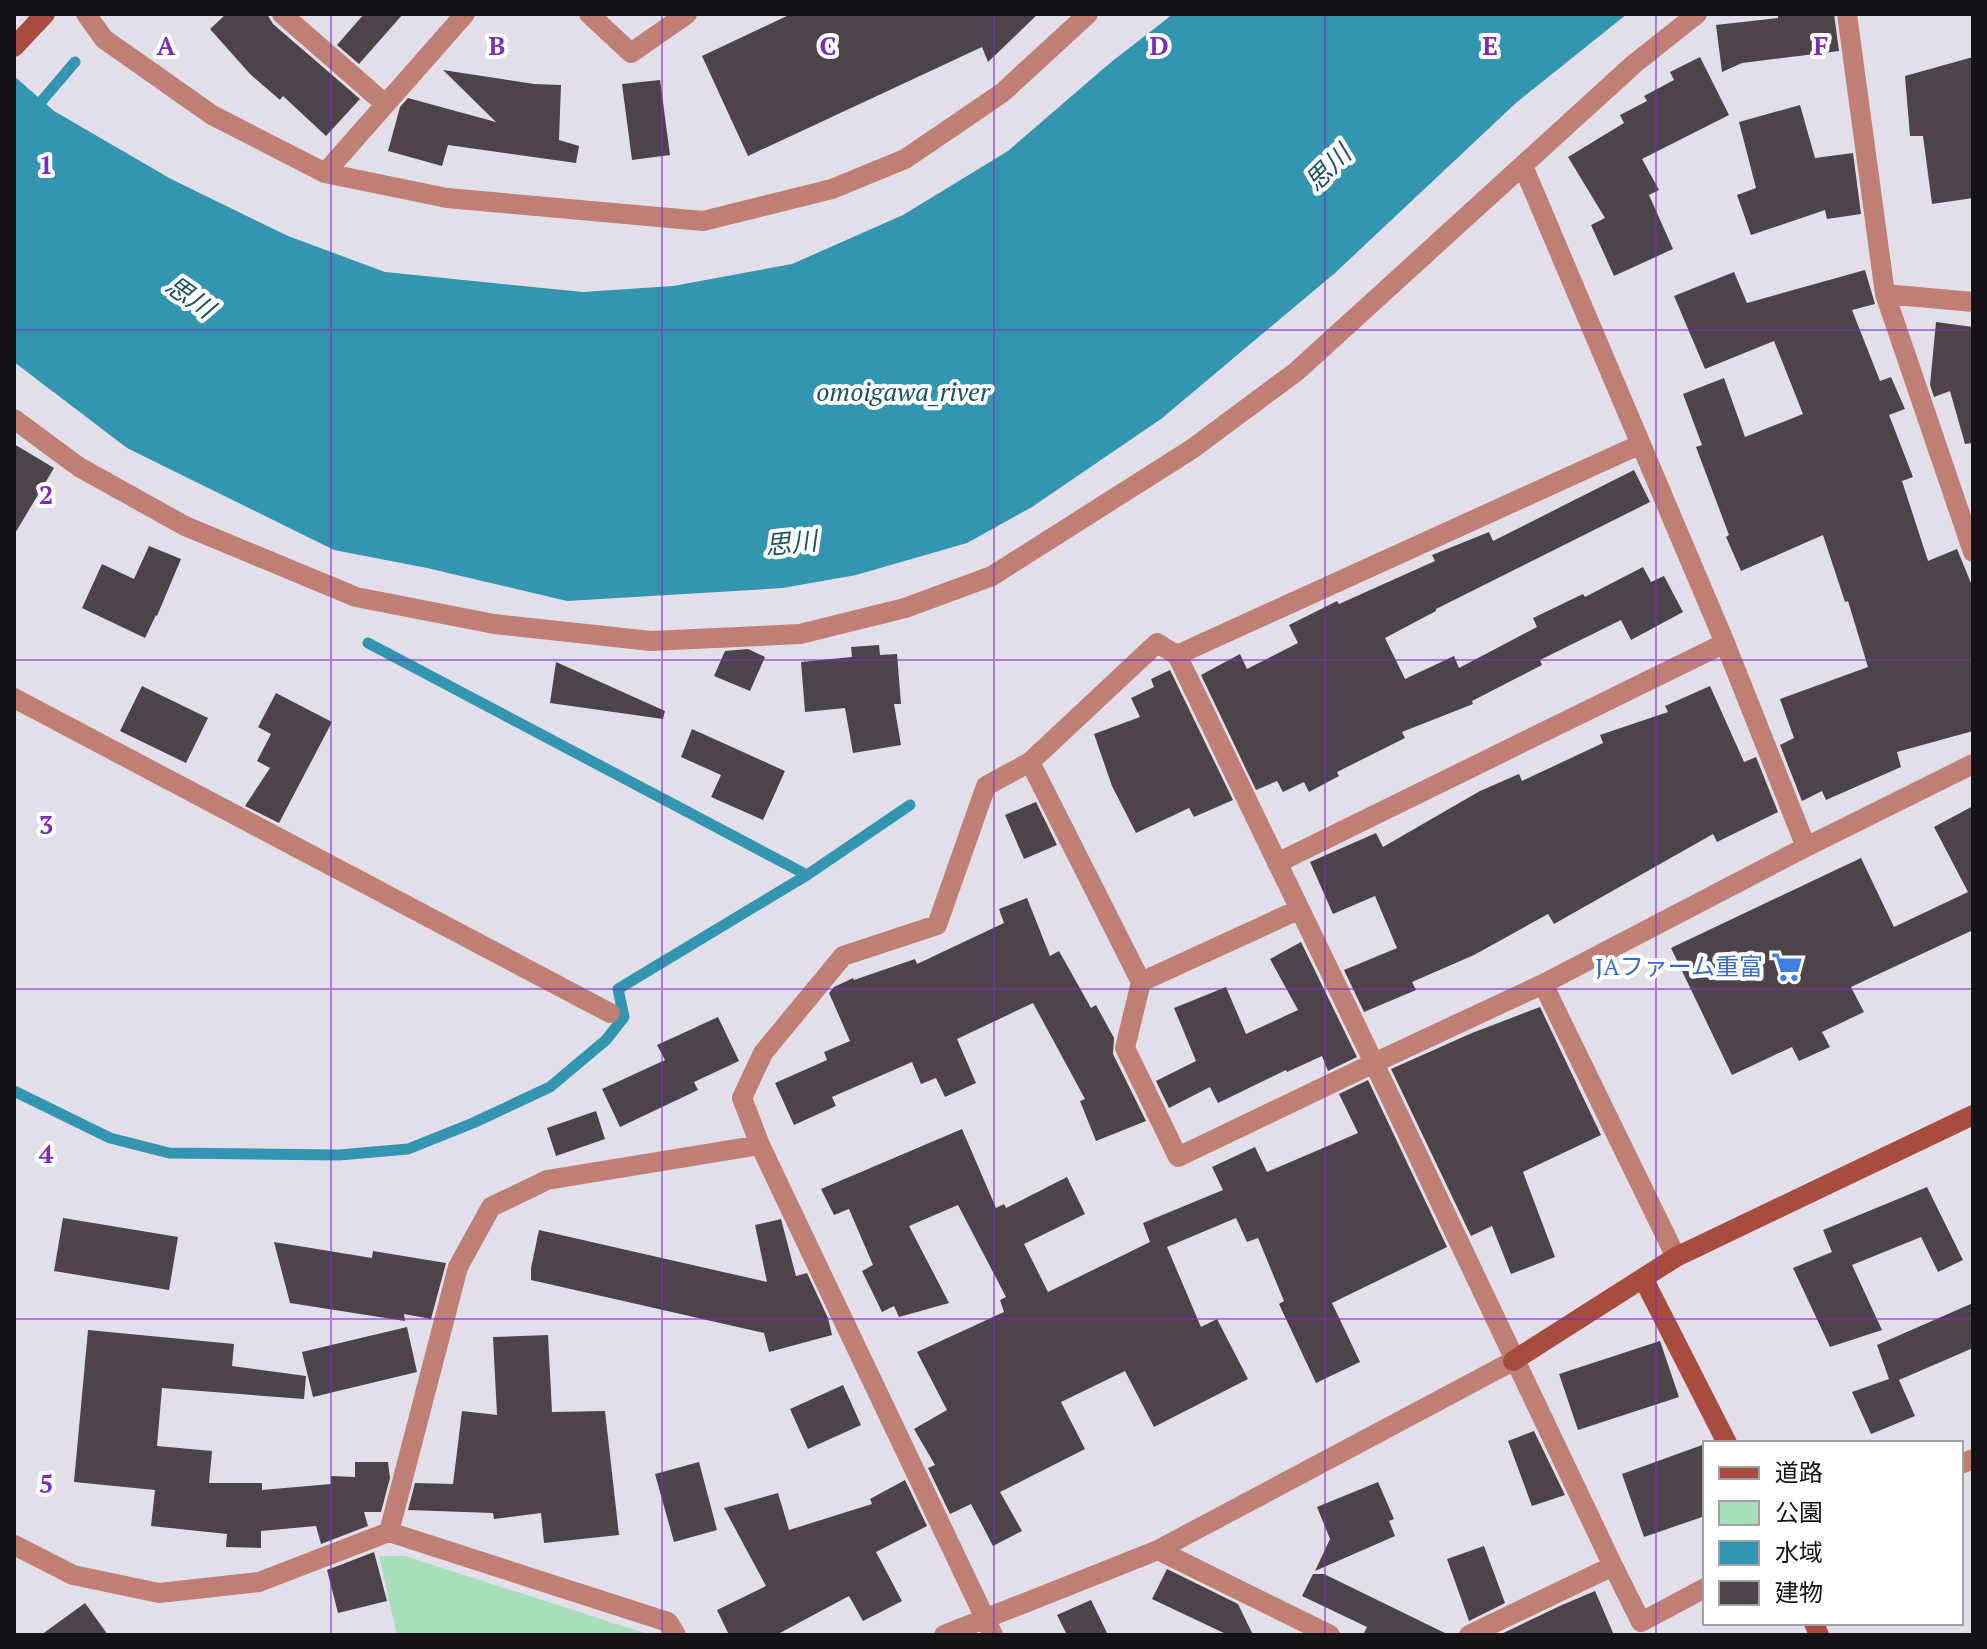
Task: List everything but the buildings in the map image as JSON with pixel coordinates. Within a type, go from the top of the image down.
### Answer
[{"type":"street","points":[[86,14],[104,39],[212,115],[325,173],[447,198],[703,221],[832,189],[905,159],[1002,93],[1088,14]]},
{"type":"street","points":[[282,14],[384,103]]},
{"type":"street","points":[[325,173],[465,14]]},
{"type":"street","points":[[589,14],[631,53],[687,14]]},
{"type":"street","points":[[14,419],[79,467],[185,526],[356,597],[494,624],[651,641],[800,634],[905,608],[992,576],[1192,449],[1297,371],[1634,64],[1697,14]]},
{"type":"street","points":[[1847,14],[1885,294],[1973,552]]},
{"type":"street","points":[[14,47],[44,15]]},
{"type":"street","points":[[1523,166],[1725,643],[1806,847]]},
{"type":"street","points":[[1885,294],[1973,302]]},
{"type":"street","points":[[1177,655],[1641,444]]},
{"type":"street","points":[[989,1627],[760,1145],[742,1098],[763,1053],[843,956],[937,925],[986,786],[1030,762],[1157,643],[1177,655],[1374,1063],[1513,1361],[1641,1622],[1703,1589]]},
{"type":"street","points":[[1277,863],[1725,643]]},
{"type":"street","points":[[14,698],[610,1013]]},
{"type":"street","points":[[1030,762],[1141,982],[1125,1048],[1178,1157],[1543,984],[1973,764]]},
{"type":"street","points":[[1141,982],[1298,910]]},
{"type":"street","points":[[1543,984],[1676,1257]]},
{"type":"street","points":[[944,1635],[989,1627],[1158,1550],[1513,1361],[1676,1257],[1973,1115]]},
{"type":"street","points":[[389,1532],[458,1267],[491,1207],[547,1180],[760,1145]]},
{"type":"street","points":[[1643,1278],[1726,1441]]},
{"type":"street","points":[[14,1545],[73,1575],[159,1593],[259,1582],[389,1532],[668,1622],[676,1635]]},
{"type":"street","points":[[1158,1550],[1330,1635]]},
{"type":"street","points":[[1469,1635],[1613,1566]]},
{"type":"green space","points":[[379,1556],[405,1556],[651,1635],[397,1635]]},
{"type":"water","name":"omoigawa_river","points":[[1173,14],[1627,14],[1517,102],[1335,273],[1161,419],[1032,507],[967,543],[856,575],[783,588],[567,601],[334,550],[127,448],[14,362],[14,76],[54,111],[171,179],[288,236],[385,272],[583,292],[673,286],[792,264],[903,215],[1008,151],[1110,63]]},
{"type":"waterway","points":[[34,110],[75,62]]},
{"type":"waterway","points":[[14,1091],[110,1138],[169,1153],[339,1155],[408,1149],[550,1087],[606,1040],[624,1017],[618,989],[807,875],[368,643]]},
{"type":"waterway","points":[[807,875],[910,805]]},
{"type":"place","name":"JAファーム重富","points":[[1787,967]]},
{"type":"water label","name":"思川","points":[[1328,168]]},
{"type":"water label","name":"思川","points":[[190,297]]},
{"type":"water label","name":"思川","points":[[791,543]]}]
